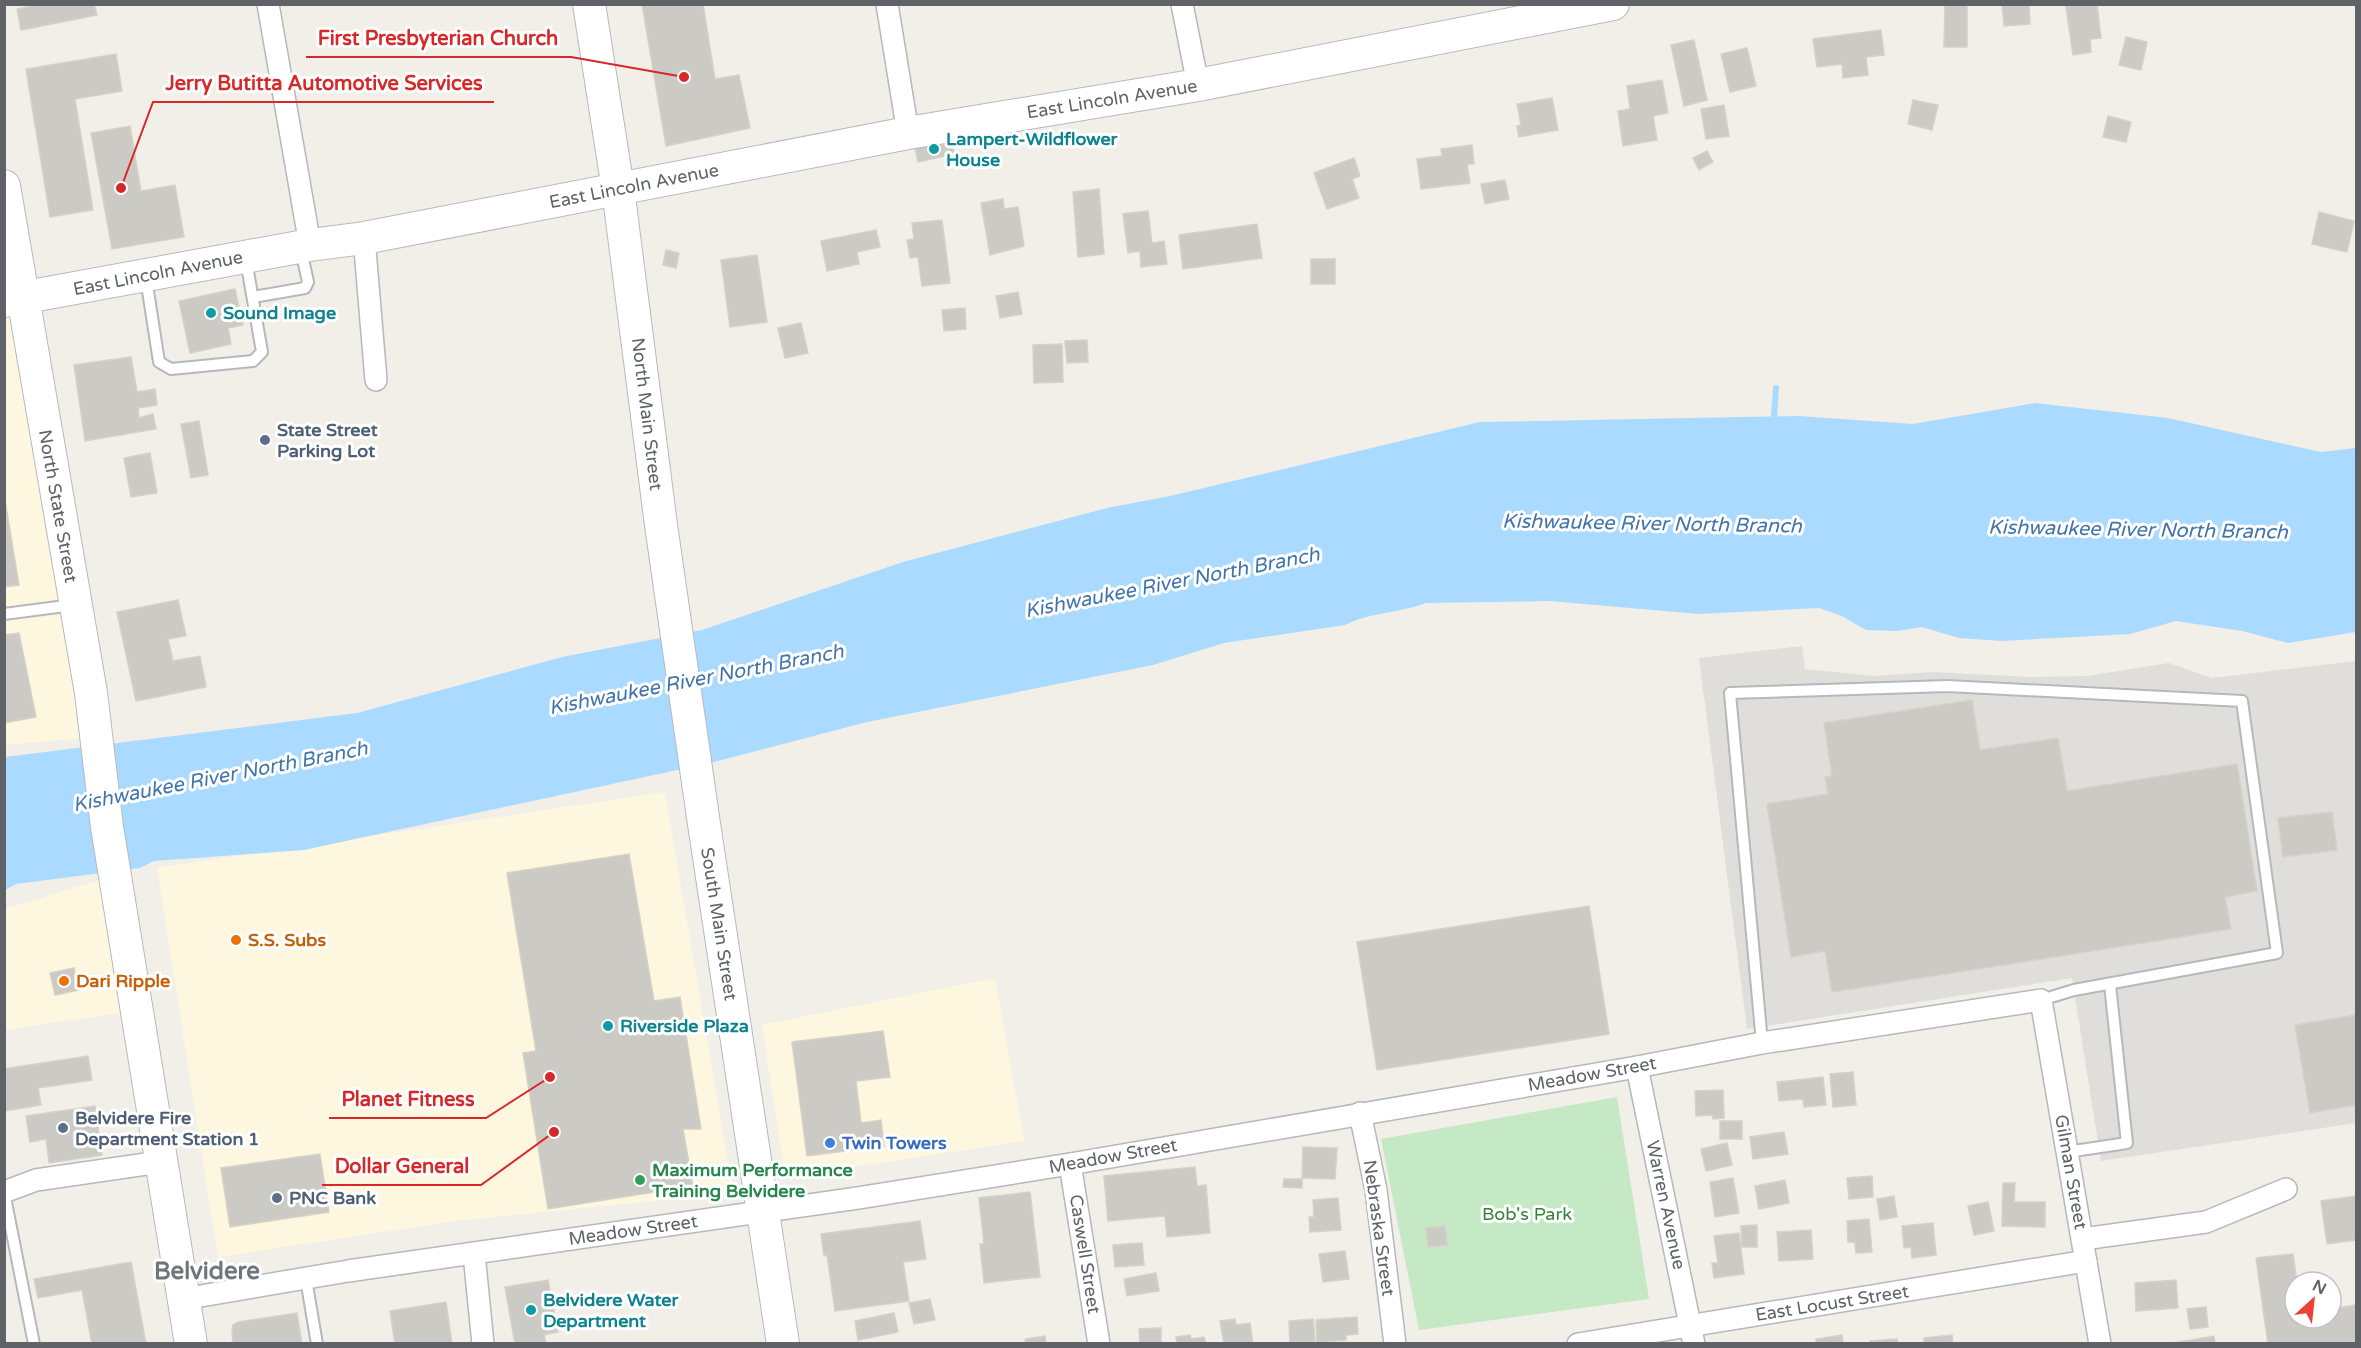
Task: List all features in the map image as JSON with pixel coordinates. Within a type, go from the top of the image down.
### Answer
[{"type":"main road","name":"North Main Street","points":[[589,4],[618,189],[661,525],[704,824]]},
{"type":"main road","name":"East Lincoln Avenue","points":[[14,299],[306,245],[364,238],[908,133],[1198,85],[1612,4]]},
{"type":"main road","name":"North State Street","points":[[4,186],[14,299],[75,604],[90,693],[107,827],[191,1344]]},
{"type":"main road","name":"South Main Street","points":[[704,824],[783,1344]]},
{"type":"street","points":[[268,4],[306,245]]},
{"type":"street","points":[[887,4],[908,133]]},
{"type":"street","points":[[1182,4],[1198,85]]},
{"type":"street","points":[[364,238],[376,380]]},
{"type":"street","name":"Meadow Street","points":[[183,1299],[1070,1164],[1637,1067],[1762,1042],[2041,1000]]},
{"type":"street","name":"Gilman Street","points":[[2041,1000],[2100,1344]]},
{"type":"street","name":"Warren Avenue","points":[[1637,1067],[1692,1335]]},
{"type":"street","name":"Nebraska Street","points":[[1360,1113],[1376,1190],[1395,1344]]},
{"type":"street","points":[[4,1192],[36,1180],[160,1162]]},
{"type":"street","name":"Caswell Street","points":[[1070,1164],[1099,1344]]},
{"type":"street","points":[[2083,1239],[2206,1222],[2286,1189]]},
{"type":"street","points":[[474,1254],[483,1344]]},
{"type":"street","name":"East Locust Street","points":[[1578,1344],[1692,1335],[2086,1261]]},
{"type":"lane","points":[[253,297],[304,288],[308,282],[306,245]]},
{"type":"lane","points":[[146,275],[159,362],[171,369],[253,361],[262,352],[246,257]]},
{"type":"lane","points":[[4,614],[75,604]]},
{"type":"lane","points":[[1762,1042],[1730,693],[1947,686],[2242,702],[2277,953],[2074,990],[2041,1000]]},
{"type":"lane","points":[[2067,1152],[2127,1143],[2110,985]]},
{"type":"lane","points":[[4,1192],[34,1344]]},
{"type":"lane","points":[[306,1279],[317,1344]]},
{"type":"shaded area","points":[[14,312],[84,738],[5,745],[4,313]]},
{"type":"shaded area","points":[[1802,646],[1805,669],[1873,676],[1934,672],[2029,677],[2087,676],[2169,663],[2212,678],[2356,661],[2356,1123],[2101,1161],[2072,978],[1747,1029],[1699,658]]},
{"type":"shaded area","points":[[665,792],[733,1193],[455,1221],[218,1257],[157,868]]},
{"type":"shaded area","points":[[103,879],[126,1012],[5,1030],[5,909]]},
{"type":"shaded area","points":[[995,978],[1024,1141],[785,1177],[762,1025]]},
{"type":"green space","name":"Bob's Park","points":[[1617,1097],[1649,1299],[1419,1330],[1381,1139]]},
{"type":"water","name":"Kishwaukee River North Branch","points":[[2035,403],[2168,418],[2321,452],[2356,448],[2356,632],[2288,643],[2242,631],[2176,621],[2130,634],[2001,641],[1959,638],[1922,627],[1897,631],[1866,630],[1842,616],[1819,608],[1699,614],[1550,601],[1426,603],[1365,617],[1345,625],[1224,643],[1153,665],[867,722],[710,763],[304,850],[154,861],[140,868],[16,884],[5,890],[5,757],[357,713],[562,657],[702,630],[903,562],[1107,508],[1170,496],[1480,422],[1798,416],[1913,424]]},
{"type":"building","points":[[42,4],[94,4],[97,15],[21,30],[17,9]]},
{"type":"building","points":[[642,4],[703,4],[715,79],[739,75],[750,128],[666,146]]},
{"type":"building","points":[[1945,4],[1967,4],[1967,47],[1944,47]]},
{"type":"building","points":[[2002,4],[2029,4],[2030,24],[2004,26]]},
{"type":"building","points":[[2097,4],[2101,38],[2090,39],[2091,52],[2073,55],[2066,7]]},
{"type":"building","points":[[1881,30],[1884,55],[1866,57],[1868,75],[1843,78],[1842,64],[1817,67],[1813,39]]},
{"type":"building","points":[[2126,37],[2147,42],[2141,70],[2119,65]]},
{"type":"building","points":[[1694,40],[1707,100],[1684,106],[1671,45]]},
{"type":"building","points":[[1747,48],[1756,86],[1730,92],[1721,54]]},
{"type":"building","points":[[116,54],[122,91],[75,99],[93,210],[50,217],[26,69]]},
{"type":"building","points":[[1662,80],[1668,113],[1653,116],[1657,140],[1623,146],[1618,111],[1630,109],[1627,86]]},
{"type":"building","points":[[1552,98],[1558,130],[1519,137],[1517,126],[1521,125],[1517,104]]},
{"type":"building","points":[[1913,100],[1938,105],[1932,130],[1908,124]]},
{"type":"building","points":[[1724,105],[1729,136],[1706,139],[1701,109]]},
{"type":"building","points":[[2108,116],[2131,122],[2126,142],[2103,137]]},
{"type":"building","points":[[130,126],[141,191],[175,185],[184,237],[112,249],[91,133]]},
{"type":"building","name":"Lampert-Wildflower House","points":[[950,136],[954,154],[918,162],[914,143]]},
{"type":"building","points":[[1472,145],[1474,164],[1467,164],[1470,183],[1421,189],[1417,159],[1442,156],[1441,149]]},
{"type":"building","points":[[1707,151],[1713,162],[1699,170],[1693,158]]},
{"type":"building","points":[[1354,158],[1360,176],[1352,179],[1359,198],[1327,209],[1314,173]]},
{"type":"building","points":[[1505,180],[1509,199],[1485,204],[1481,184]]},
{"type":"building","points":[[1099,189],[1104,254],[1078,257],[1073,192]]},
{"type":"building","points":[[1003,199],[1004,209],[1018,207],[1024,246],[990,255],[981,203]]},
{"type":"building","points":[[1148,211],[1152,243],[1164,241],[1167,264],[1141,267],[1140,251],[1128,253],[1123,214]]},
{"type":"building","points":[[2319,212],[2354,221],[2347,252],[2312,244]]},
{"type":"building","points":[[942,220],[950,283],[922,286],[918,257],[910,258],[907,240],[914,239],[912,223]]},
{"type":"building","points":[[1257,224],[1262,258],[1183,269],[1179,235]]},
{"type":"building","points":[[876,230],[880,247],[857,252],[859,264],[827,271],[821,241]]},
{"type":"building","points":[[666,250],[679,253],[676,268],[663,265]]},
{"type":"building","points":[[757,255],[767,322],[730,327],[721,260]]},
{"type":"building","points":[[1311,259],[1335,259],[1335,284],[1311,284]]},
{"type":"building","name":"Sound Image","points":[[235,289],[243,325],[228,328],[231,344],[190,353],[179,301]]},
{"type":"building","points":[[1018,292],[1022,314],[1000,318],[996,296]]},
{"type":"building","points":[[965,308],[966,329],[944,331],[942,310]]},
{"type":"building","points":[[801,323],[808,353],[785,358],[778,328]]},
{"type":"building","points":[[1087,340],[1088,362],[1067,363],[1065,341]]},
{"type":"building","points":[[1062,344],[1063,382],[1034,383],[1033,345]]},
{"type":"building","points":[[131,357],[137,392],[155,389],[157,405],[138,408],[139,418],[153,414],[156,429],[85,441],[74,365]]},
{"type":"building","points":[[199,421],[208,475],[191,478],[181,424]]},
{"type":"building","points":[[150,453],[157,493],[131,497],[124,458]]},
{"type":"building","points":[[4,494],[19,585],[4,587]]},
{"type":"building","points":[[178,600],[186,636],[168,639],[173,661],[200,656],[206,687],[136,701],[117,612]]},
{"type":"building","points":[[19,633],[36,717],[4,723],[4,635]]},
{"type":"building","points":[[1972,700],[1980,750],[2058,738],[2067,791],[2237,764],[2257,891],[2225,897],[2231,929],[1832,992],[1825,951],[1791,957],[1767,804],[1828,794],[1825,777],[1832,776],[1824,723]]},
{"type":"building","points":[[2332,812],[2337,850],[2283,857],[2278,818]]},
{"type":"building","name":"Riverside Plaza","points":[[629,854],[654,1001],[680,997],[701,1129],[683,1129],[693,1186],[548,1209],[523,1053],[536,1051],[507,873]]},
{"type":"building","points":[[1589,906],[1609,1034],[1377,1070],[1357,942]]},
{"type":"building","name":"Dari Ripple","points":[[74,968],[79,990],[55,995],[50,973]]},
{"type":"building","points":[[2356,1015],[2356,1105],[2310,1113],[2295,1025]]},
{"type":"building","points":[[883,1031],[890,1077],[856,1081],[861,1123],[881,1120],[884,1146],[807,1156],[792,1042]]},
{"type":"building","points":[[88,1056],[92,1080],[38,1088],[41,1105],[4,1111],[4,1069]]},
{"type":"building","points":[[1853,1072],[1856,1105],[1833,1107],[1830,1074]]},
{"type":"building","points":[[1823,1077],[1826,1105],[1804,1107],[1803,1099],[1779,1101],[1777,1082]]},
{"type":"building","points":[[1723,1090],[1724,1118],[1713,1119],[1712,1115],[1696,1116],[1695,1091]]},
{"type":"building","name":"Belvidere Fire Department Station 1","points":[[95,1106],[102,1155],[49,1163],[46,1139],[30,1142],[26,1116]]},
{"type":"building","points":[[1720,1121],[1742,1121],[1742,1139],[1720,1139]]},
{"type":"building","points":[[1784,1132],[1788,1154],[1753,1159],[1750,1137]]},
{"type":"building","points":[[1727,1143],[1732,1165],[1706,1171],[1701,1149]]},
{"type":"building","points":[[1303,1147],[1337,1148],[1335,1179],[1302,1178]]},
{"type":"building","points":[[320,1154],[329,1212],[230,1227],[221,1168]]},
{"type":"building","points":[[1195,1167],[1197,1186],[1206,1185],[1210,1233],[1167,1237],[1165,1216],[1108,1221],[1104,1176]]},
{"type":"building","points":[[1872,1176],[1873,1197],[1849,1199],[1847,1178]]},
{"type":"building","points":[[1733,1178],[1739,1213],[1715,1217],[1710,1182]]},
{"type":"building","points":[[1284,1179],[1302,1179],[1302,1188],[1283,1187]]},
{"type":"building","points":[[1785,1180],[1789,1203],[1759,1209],[1755,1186]]},
{"type":"building","points":[[2003,1183],[2015,1183],[2014,1202],[2045,1202],[2045,1227],[2002,1226]]},
{"type":"building","points":[[1030,1192],[1040,1277],[984,1283],[980,1244],[984,1244],[979,1198]]},
{"type":"building","points":[[1894,1196],[1897,1217],[1880,1220],[1877,1199]]},
{"type":"building","points":[[2356,1196],[2356,1240],[2327,1244],[2321,1201]]},
{"type":"building","points":[[1338,1198],[1341,1230],[1310,1232],[1309,1217],[1314,1217],[1313,1200]]},
{"type":"building","points":[[1988,1202],[1994,1231],[1974,1235],[1968,1206]]},
{"type":"building","points":[[1869,1219],[1872,1252],[1856,1253],[1855,1242],[1848,1242],[1847,1221]]},
{"type":"building","points":[[920,1221],[926,1259],[903,1262],[909,1301],[835,1311],[827,1255],[824,1256],[821,1234]]},
{"type":"building","points":[[1933,1223],[1936,1255],[1912,1258],[1911,1247],[1904,1248],[1902,1226]]},
{"type":"building","points":[[1757,1225],[1757,1247],[1742,1247],[1741,1226]]},
{"type":"building","points":[[1445,1226],[1447,1245],[1428,1247],[1426,1228]]},
{"type":"building","points":[[1811,1230],[1813,1259],[1779,1261],[1777,1232]]},
{"type":"building","points":[[1739,1233],[1744,1274],[1714,1278],[1712,1263],[1718,1263],[1714,1236]]},
{"type":"building","points":[[1142,1243],[1144,1265],[1115,1267],[1113,1245]]},
{"type":"building","points":[[1345,1251],[1349,1279],[1323,1282],[1319,1254]]},
{"type":"building","points":[[2293,1254],[2295,1270],[2283,1270],[2283,1330],[2343,1330],[2343,1307],[2356,1305],[2356,1344],[2268,1344],[2256,1258]]},
{"type":"building","points":[[131,1262],[146,1344],[92,1344],[82,1290],[38,1298],[34,1279]]},
{"type":"building","points":[[1156,1273],[1159,1291],[1127,1296],[1124,1279]]},
{"type":"building","name":"Belvidere Water Department","points":[[548,1280],[558,1332],[544,1335],[546,1344],[515,1344],[505,1287]]},
{"type":"building","points":[[2176,1280],[2178,1308],[2136,1311],[2135,1283]]},
{"type":"building","points":[[930,1299],[935,1320],[914,1324],[909,1303]]},
{"type":"building","points":[[446,1302],[452,1344],[395,1344],[390,1311]]},
{"type":"building","points":[[2206,1307],[2208,1327],[2190,1329],[2187,1309]]},
{"type":"building","points":[[297,1313],[302,1344],[233,1344],[233,1325],[238,1322]]},
{"type":"building","points":[[894,1313],[898,1332],[858,1340],[855,1321]]},
{"type":"building","points":[[1357,1317],[1358,1334],[1346,1335],[1346,1340],[1317,1342],[1316,1320]]},
{"type":"building","points":[[1235,1319],[1236,1325],[1250,1323],[1253,1344],[1224,1344],[1220,1321]]},
{"type":"building","points":[[1313,1319],[1315,1341],[1290,1343],[1289,1321]]},
{"type":"building","points":[[1161,1328],[1161,1344],[1140,1344],[1139,1329]]},
{"type":"building","points":[[1190,1335],[1191,1339],[1204,1337],[1206,1344],[1177,1344],[1176,1337]]},
{"type":"building","points":[[1842,1335],[1843,1344],[1817,1344],[1816,1339]]},
{"type":"building","points":[[1952,1335],[1953,1344],[1924,1344],[1924,1338]]},
{"type":"building","points":[[1045,1336],[1046,1344],[1026,1344],[1025,1339]]},
{"type":"building","points":[[2214,1336],[2215,1344],[2167,1344]]},
{"type":"building","points":[[1897,1339],[1898,1344],[1871,1344],[1870,1341]]},
{"type":"waterway","points":[[1774,416],[1776,388]]},
{"type":"place","name":"First Presbyterian Church","points":[[684,77]]},
{"type":"place","name":"Lampert-Wildflower House","points":[[934,149]]},
{"type":"place","name":"Jerry Butitta Automotive Services","points":[[121,188]]},
{"type":"place","name":"Sound Image","points":[[211,313]]},
{"type":"place","name":"State Street Parking Lot","points":[[265,440]]},
{"type":"place","name":"S.S. Subs","points":[[236,940]]},
{"type":"place","name":"Dari Ripple","points":[[64,981]]},
{"type":"place","name":"Riverside Plaza","points":[[608,1026]]},
{"type":"place","name":"Planet Fitness","points":[[550,1077]]},
{"type":"place","name":"Belvidere Fire Department Station 1","points":[[63,1128]]},
{"type":"place","name":"Dollar General","points":[[554,1132]]},
{"type":"place","name":"Twin Towers","points":[[830,1143]]},
{"type":"place","name":"Maximum Performance Training Belvidere","points":[[640,1180]]},
{"type":"place","name":"PNC Bank","points":[[277,1198]]},
{"type":"place","name":"Belvidere Water Department","points":[[531,1310]]},
{"type":"district","name":"Belvidere","points":[[207,1271]]}]
